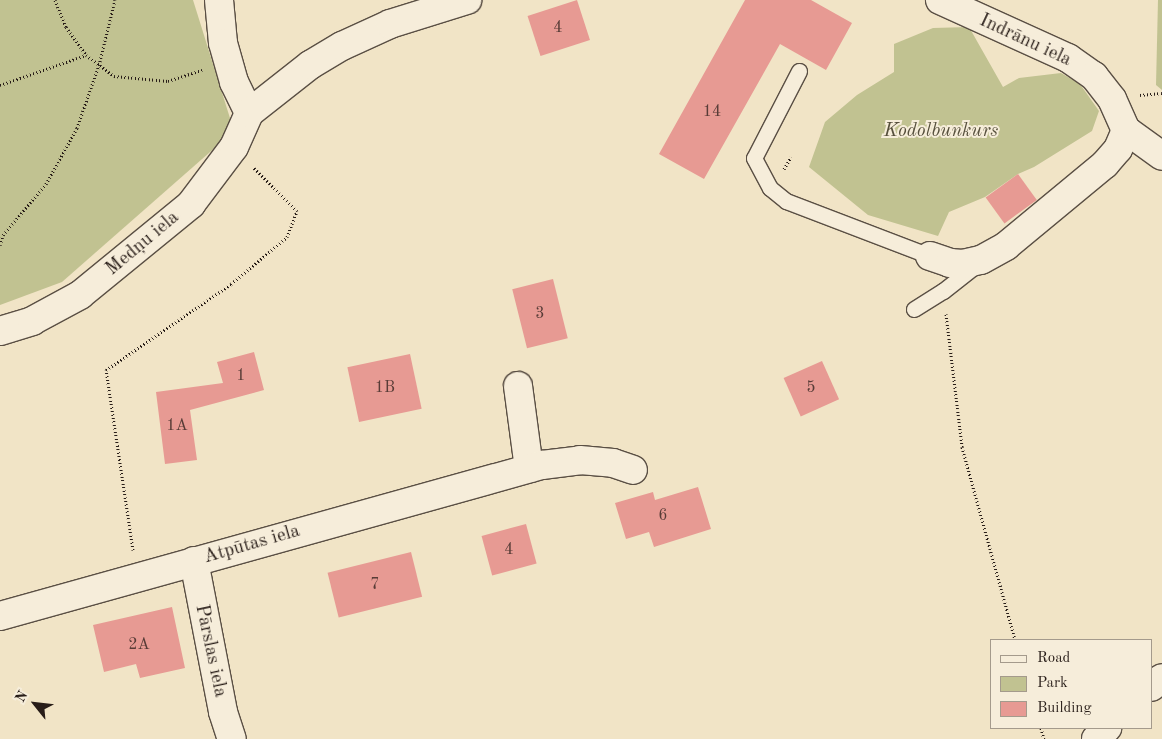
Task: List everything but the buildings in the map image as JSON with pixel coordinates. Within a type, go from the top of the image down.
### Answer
[{"type":"street","points":[[219,0],[223,43],[234,82],[249,113]]},
{"type":"street","name":"Medņu iela","points":[[0,331],[32,321],[80,295],[191,204],[234,147],[249,113],[310,65],[342,46],[418,13],[467,0]]},
{"type":"street","name":"Indrānu iela","points":[[940,0],[1068,58],[1094,76],[1112,99],[1126,130],[1162,156]]},
{"type":"street","points":[[930,256],[950,263],[963,264],[981,260],[1006,246],[1105,164],[1118,149],[1126,130]]},
{"type":"street","points":[[517,471],[518,386]]},
{"type":"street","name":"Atpūtas iela","points":[[0,616],[517,471],[580,460],[613,464],[633,470]]},
{"type":"street","name":"Pārslas iela","points":[[194,561],[220,695],[232,739]]},
{"type":"street","points":[[1152,686],[1162,678]]},
{"type":"street","points":[[1096,739],[1106,729]]},
{"type":"lane","points":[[799,71],[754,158],[770,188],[786,201],[930,256]]},
{"type":"lane","points":[[914,309],[943,291],[981,260]]},
{"type":"path","points":[[55,0],[66,27],[86,55],[114,76],[168,81],[228,61]]},
{"type":"path","points":[[0,245],[3,235],[46,184],[73,136],[99,65],[115,0]]},
{"type":"path","points":[[0,85],[86,55]]},
{"type":"path","points":[[137,578],[106,370],[232,284],[287,237],[297,211],[234,147]]},
{"type":"path","points":[[781,174],[791,157]]},
{"type":"path","points":[[943,291],[962,447],[1015,639]]},
{"type":"green space","points":[[0,0],[193,0],[234,131],[62,282],[0,305]]},
{"type":"green space","points":[[1158,0],[1162,0],[1162,90],[1156,85]]},
{"type":"green space","name":"Kodolbunkurs","points":[[969,27],[1003,87],[1019,78],[1061,73],[1080,84],[1099,111],[1092,131],[1034,167],[1018,174],[985,197],[949,212],[938,236],[868,215],[809,167],[825,122],[857,95],[894,72],[894,44],[933,28]]}]
